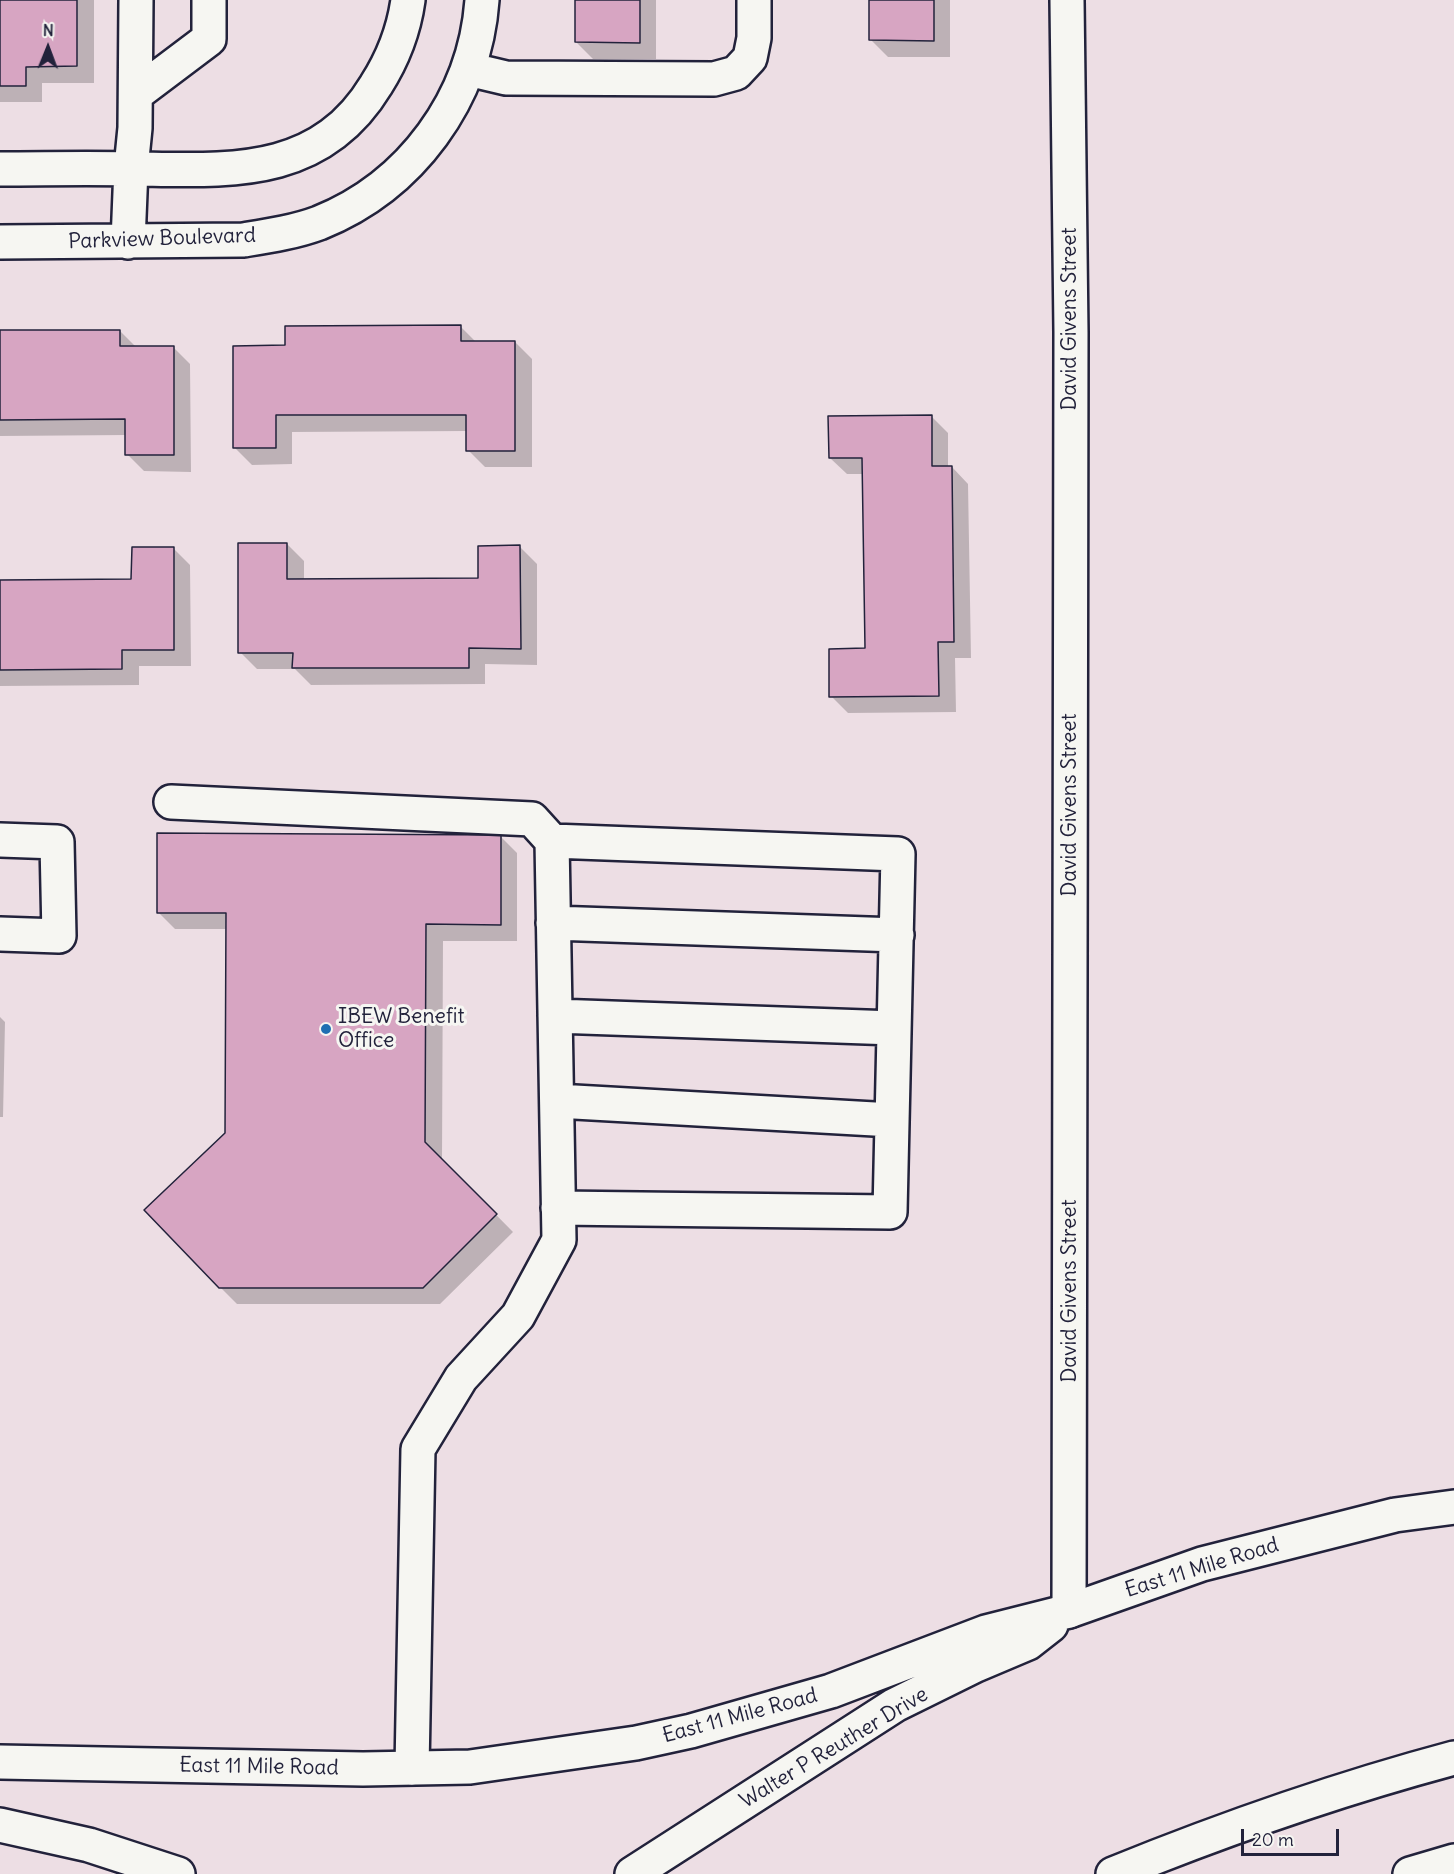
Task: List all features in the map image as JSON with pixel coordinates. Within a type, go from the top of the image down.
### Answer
[{"type":"main road","points":[[128,242],[135,128],[136,0]]},
{"type":"main road","points":[[136,94],[209,39],[209,0]]},
{"type":"main road","points":[[0,169],[203,170],[247,167],[286,158],[311,148],[335,132],[370,95],[384,72],[397,41],[408,0]]},
{"type":"main road","name":"Parkview Boulevard","points":[[0,242],[243,240],[281,234],[318,223],[348,209],[377,191],[402,170],[422,150],[448,112],[468,69],[482,0]]},
{"type":"main road","points":[[468,69],[506,78],[714,79],[736,73],[750,58],[754,38],[754,0]]},
{"type":"main road","name":"David Givens Street","points":[[1067,0],[1071,332],[1070,1611]]},
{"type":"main road","points":[[171,802],[532,819],[552,841],[559,1240],[518,1316],[461,1378],[418,1449],[412,1768]]},
{"type":"main road","points":[[0,840],[57,842],[59,936],[0,934]]},
{"type":"main road","points":[[552,841],[898,854],[890,1212],[558,1208]]},
{"type":"main road","points":[[553,923],[897,935]]},
{"type":"main road","points":[[555,1016],[894,1028]]},
{"type":"main road","points":[[556,1101],[892,1120]]},
{"type":"main road","name":"East 11 Mile Road","points":[[0,1762],[363,1769],[471,1767],[577,1753],[691,1731],[831,1691],[986,1632],[1070,1611],[1202,1564],[1395,1515],[1454,1507]]},
{"type":"main road","name":"Walter P Reuther Drive","points":[[632,1874],[896,1705],[976,1665],[1028,1643],[1070,1611]]},
{"type":"main road","points":[[1113,1874],[1205,1837],[1403,1771],[1454,1758]]},
{"type":"main road","points":[[0,1826],[89,1845],[178,1874]]},
{"type":"main road","points":[[1410,1874],[1454,1861]]},
{"type":"building","points":[[0,0],[77,0],[77,66],[26,67],[26,86],[0,86]]},
{"type":"building","points":[[575,0],[640,0],[640,43],[575,42]]},
{"type":"building","points":[[869,0],[934,0],[934,41],[869,40]]},
{"type":"building","points":[[461,325],[461,341],[515,341],[515,451],[466,451],[466,415],[276,415],[276,448],[233,448],[233,346],[285,345],[285,326]]},
{"type":"building","points":[[0,330],[120,330],[120,346],[174,346],[174,455],[125,455],[125,419],[0,420]]},
{"type":"building","points":[[932,415],[932,466],[952,466],[954,642],[938,642],[939,696],[829,697],[829,649],[865,648],[862,458],[829,458],[828,416]]},
{"type":"building","points":[[238,543],[287,543],[287,579],[478,578],[478,546],[520,545],[521,649],[469,648],[469,668],[292,668],[293,653],[238,653]]},
{"type":"building","points":[[132,547],[174,547],[174,650],[122,650],[122,669],[0,670],[0,580],[131,579]]},
{"type":"building","name":"IBEW Benefit Office","points":[[157,833],[501,835],[501,925],[426,924],[425,1142],[497,1214],[423,1288],[219,1288],[144,1210],[225,1133],[226,913],[157,913]]},
{"type":"place","name":"IBEW Benefit Office","points":[[326,1029]]}]
